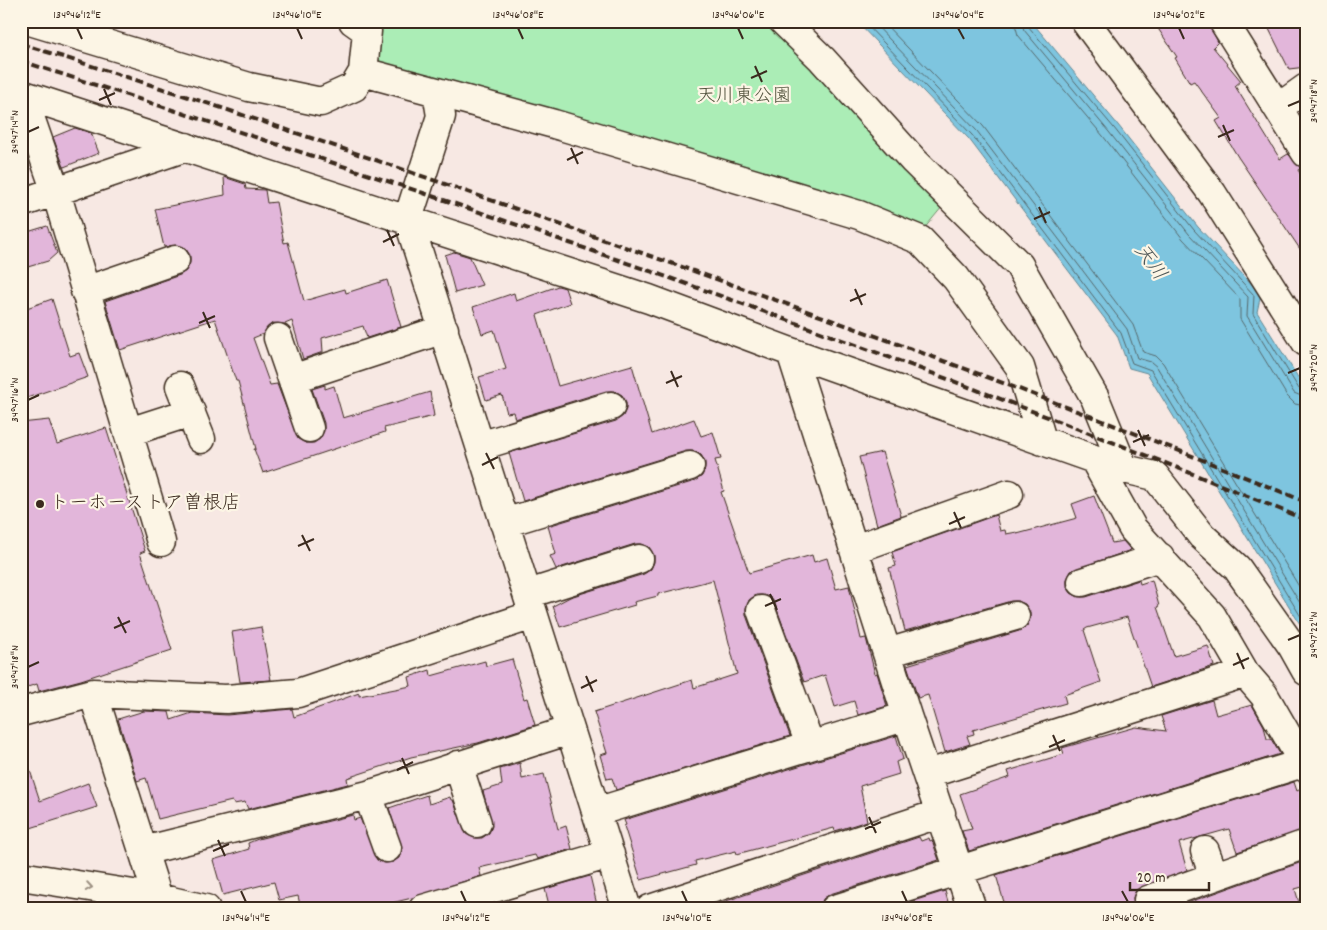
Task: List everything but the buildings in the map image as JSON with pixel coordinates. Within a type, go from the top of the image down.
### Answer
[{"type":"street","points":[[30,21],[249,87],[321,102],[354,87],[363,72],[367,31],[353,21]]},
{"type":"street","points":[[783,21],[822,59],[914,161],[1019,265],[1095,398],[1124,469]]},
{"type":"street","points":[[1085,21],[1212,193],[1306,342]]},
{"type":"street","points":[[1224,21],[1306,153]]},
{"type":"street","points":[[363,72],[554,124],[849,212],[920,240],[956,278],[1020,367],[1042,440]]},
{"type":"street","points":[[1278,108],[1306,88]]},
{"type":"street","points":[[437,92],[440,116],[408,219],[627,909]]},
{"type":"street","points":[[22,94],[649,299],[791,352],[1094,459],[1124,469],[1155,476],[1202,536],[1237,568],[1292,646],[1306,671]]},
{"type":"street","points":[[22,94],[56,192],[162,542]]},
{"type":"street","points":[[21,203],[186,147]]},
{"type":"street","points":[[85,291],[175,260]]},
{"type":"street","points":[[292,379],[444,329]]},
{"type":"street","points":[[278,338],[309,428]]},
{"type":"street","points":[[791,352],[907,716],[972,909]]},
{"type":"street","points":[[180,386],[201,439]]},
{"type":"street","points":[[480,446],[611,406]]},
{"type":"street","points":[[129,432],[191,412]]},
{"type":"street","points":[[835,909],[1304,765],[1264,695],[1245,673],[1212,616],[1133,529],[1094,459]]},
{"type":"street","points":[[504,523],[690,466]]},
{"type":"street","points":[[855,549],[1009,494]]},
{"type":"street","points":[[1082,582],[1160,557]]},
{"type":"street","points":[[21,712],[93,694],[226,699],[298,693],[530,604],[639,559]]},
{"type":"street","points":[[761,610],[810,745]]},
{"type":"street","points":[[887,653],[1015,616]]},
{"type":"street","points":[[928,774],[1245,673]]},
{"type":"street","points":[[93,694],[158,898]]},
{"type":"street","points":[[596,812],[907,716]]},
{"type":"street","points":[[142,851],[368,795],[458,764],[570,730]]},
{"type":"street","points":[[458,764],[477,823]]},
{"type":"street","points":[[368,795],[386,848]]},
{"type":"street","points":[[650,909],[941,813]]},
{"type":"street","points":[[1148,900],[1306,844]]},
{"type":"street","points":[[1205,851],[1214,876]]},
{"type":"street","points":[[423,909],[610,854]]},
{"type":"street","points":[[28,880],[158,898],[206,909]]},
{"type":"green space","name":"天川東公園","points":[[367,21],[775,21],[947,201],[923,230],[378,62]]},
{"type":"water","name":"天川","points":[[856,21],[1031,21],[1118,125],[1198,227],[1261,294],[1257,312],[1306,390],[1306,634],[1147,373],[1129,368],[1117,335],[969,139]]},
{"type":"railway","points":[[21,44],[165,89],[308,137],[773,299],[1040,397],[1306,502]]},
{"type":"railway","points":[[21,61],[507,221],[668,277],[988,394],[1306,520]]},
{"type":"place","name":"トーホーストア曽根店","points":[[40,504]]}]
